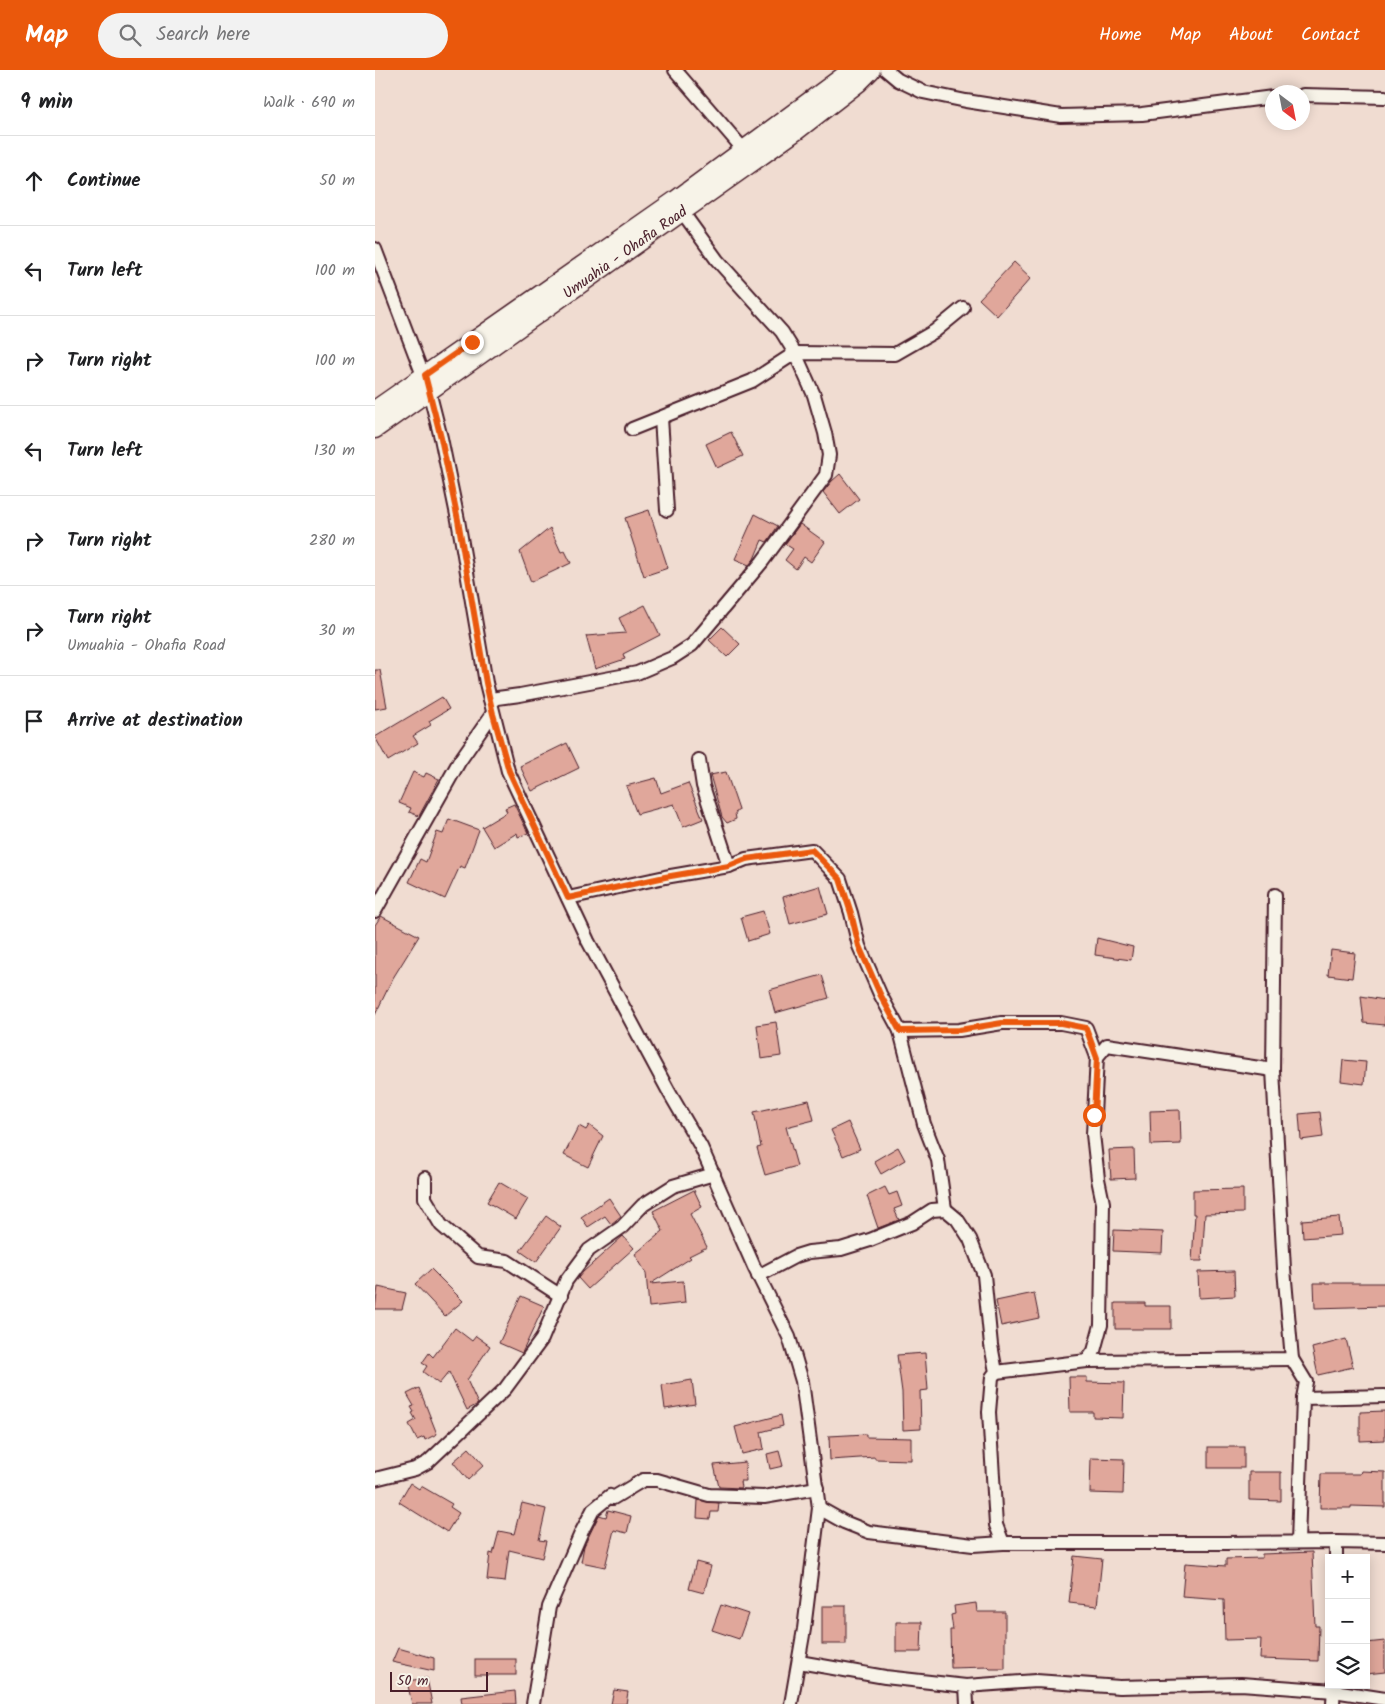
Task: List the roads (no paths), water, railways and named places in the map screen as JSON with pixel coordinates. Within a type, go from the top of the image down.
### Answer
[{"type":"main road","name":"Umuahia - Ohafia Road","points":[[375,429],[427,383],[852,70]]},
{"type":"main road","name":"Umuahia - Ohafia Road","points":[[375,410],[427,383],[683,213],[797,131],[858,83],[871,70]]},
{"type":"street","points":[[675,70],[744,150]]},
{"type":"street","points":[[886,70],[898,80],[923,92],[1061,116],[1142,114],[1265,98]]},
{"type":"street","points":[[1310,95],[1385,97]]},
{"type":"street","points":[[490,699],[637,673],[672,658],[692,644],[763,562],[826,476],[829,455],[825,433],[814,395],[795,353],[782,332],[717,260],[683,213]]},
{"type":"street","points":[[376,254],[427,383],[441,438],[458,520],[486,683],[509,771],[588,941],[714,1174],[758,1276],[789,1337],[802,1381],[819,1508],[804,1629],[791,1704]]},
{"type":"street","points":[[632,429],[752,381],[795,353],[895,354],[935,330],[963,308]]},
{"type":"street","points":[[661,418],[667,510]]},
{"type":"street","points":[[375,911],[459,762],[493,714]]},
{"type":"street","points":[[699,760],[703,786],[729,866]]},
{"type":"street","points":[[568,898],[665,877],[729,866],[746,859],[812,850],[840,879],[859,946],[880,994],[900,1031],[924,1124],[938,1160],[945,1209],[957,1219],[970,1239],[983,1275],[996,1372]]},
{"type":"street","points":[[1275,895],[1273,1070],[1284,1269],[1292,1359],[1306,1382],[1303,1398],[1298,1542]]},
{"type":"street","points":[[900,1031],[959,1030],[1002,1023],[1061,1023],[1086,1028],[1097,1058],[1093,1134],[1098,1179],[1103,1203],[1101,1325],[1094,1351],[1087,1361]]},
{"type":"street","points":[[1097,1058],[1107,1045],[1273,1070]]},
{"type":"street","points":[[375,1479],[415,1469],[429,1462],[505,1388],[542,1339],[566,1281],[589,1250],[622,1227],[643,1205],[673,1186],[714,1174]]},
{"type":"street","points":[[425,1178],[425,1198],[441,1225],[478,1257],[507,1261],[561,1296]]},
{"type":"street","points":[[758,1276],[796,1256],[841,1249],[870,1240],[912,1223],[932,1210],[945,1209]]},
{"type":"street","points":[[1003,1543],[996,1525],[989,1412],[992,1377],[996,1372],[1087,1361],[1292,1359]]},
{"type":"street","points":[[1303,1398],[1385,1396]]},
{"type":"street","points":[[533,1704],[549,1607],[581,1531],[593,1510],[602,1502],[610,1496],[613,1498],[643,1480],[657,1480],[709,1495],[764,1497],[817,1488]]},
{"type":"street","points":[[819,1508],[844,1522],[869,1532],[973,1545],[1003,1543],[1385,1543]]},
{"type":"street","points":[[1336,1542],[1336,1554]]},
{"type":"street","points":[[799,1662],[885,1677],[966,1686],[1036,1682],[1120,1687],[1241,1684],[1325,1688]]},
{"type":"street","points":[[966,1686],[967,1704]]},
{"type":"street","points":[[1333,1704],[1334,1689]]},
{"type":"street","points":[[1339,1689],[1385,1699]]}]
